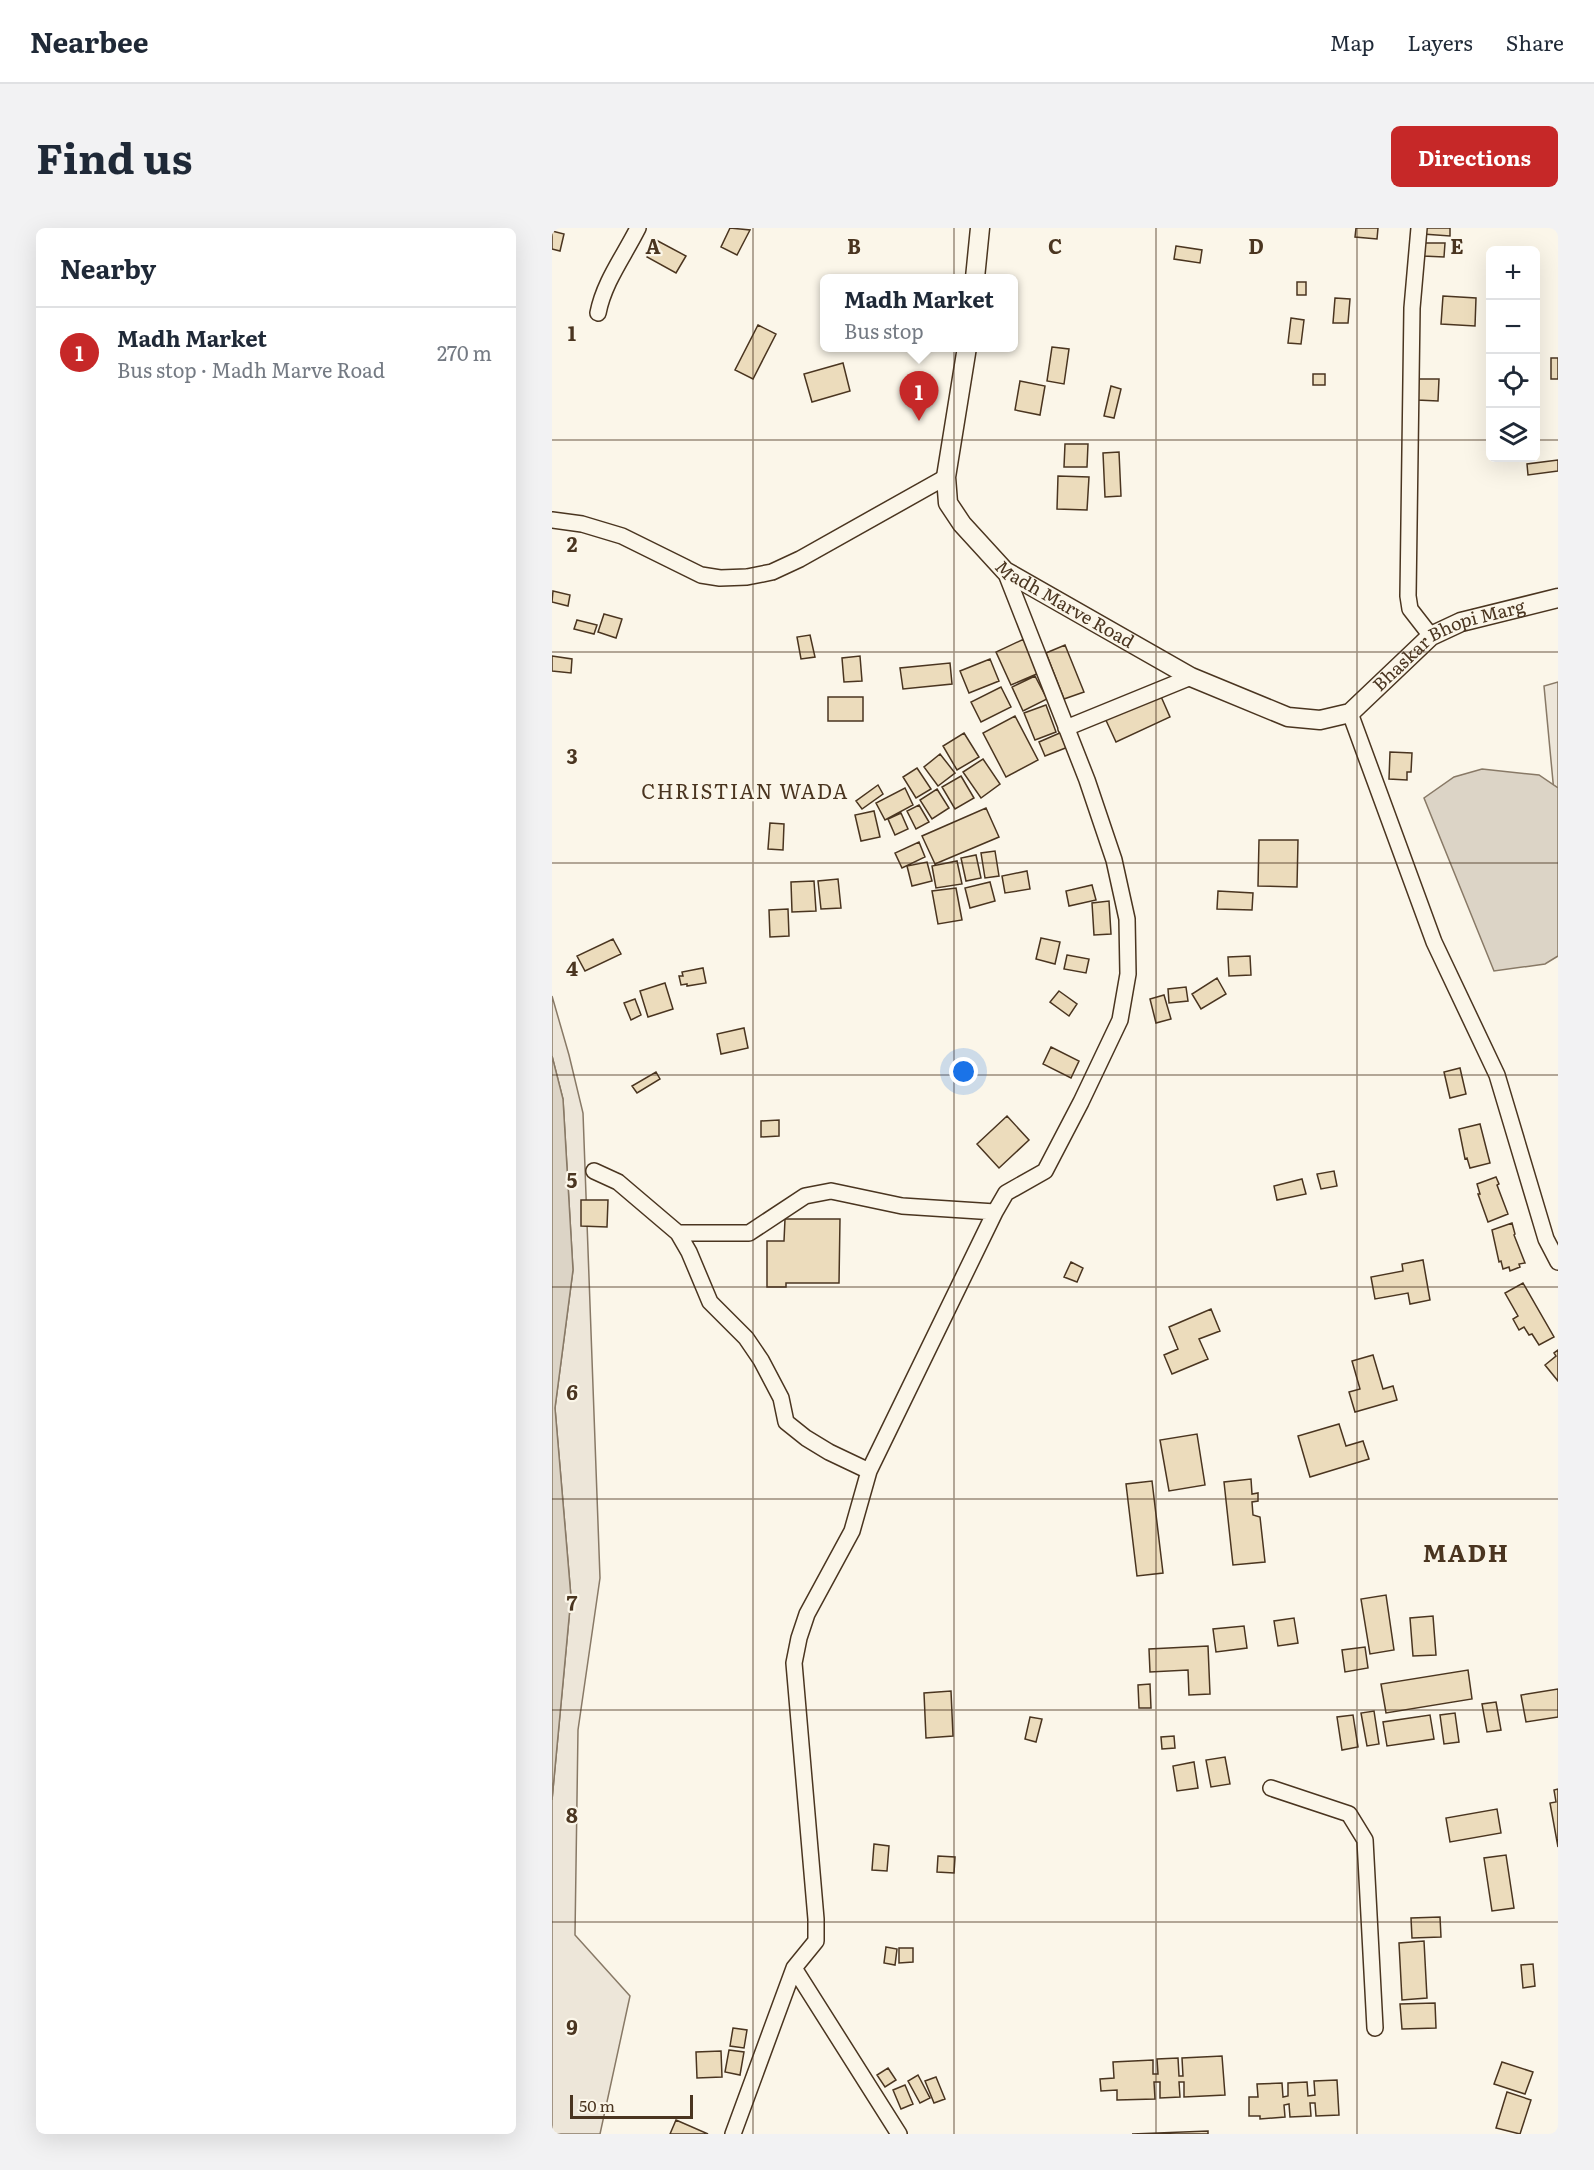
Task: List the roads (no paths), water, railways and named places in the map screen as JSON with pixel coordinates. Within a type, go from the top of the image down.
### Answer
[{"type":"street","points":[[598,313],[601,297],[607,284],[638,228]]},
{"type":"street","points":[[976,274],[981,228]]},
{"type":"street","points":[[1419,228],[1413,308],[1408,596],[1410,609],[1431,636]]},
{"type":"street","name":"Madh Marve Road","points":[[966,352],[946,477],[948,503],[962,524],[1005,571],[1191,677],[1288,717],[1320,720],[1350,714]]},
{"type":"street","points":[[552,520],[582,524],[622,536],[701,575],[720,578],[747,577],[772,572],[800,559],[946,477]]},
{"type":"street","points":[[734,2134],[794,1968],[816,1941],[794,1663],[807,1614],[852,1531],[869,1471],[995,1212],[1006,1193],[1045,1171],[1081,1102],[1120,1020],[1128,974],[1127,919],[1114,860],[1005,571]]},
{"type":"street","name":"Bhaskar Bhopi Marg","points":[[1350,714],[1431,636],[1461,621],[1558,598]]},
{"type":"street","points":[[1066,728],[1191,677]]},
{"type":"street","points":[[1350,714],[1434,942],[1497,1075],[1545,1239],[1558,1262]]},
{"type":"street","points":[[594,1171],[618,1182],[678,1233],[689,1252],[710,1302],[746,1338],[760,1360],[781,1398],[786,1422],[829,1452],[869,1471]]},
{"type":"street","points":[[678,1233],[749,1233],[805,1196],[831,1191],[902,1206],[995,1212]]},
{"type":"street","points":[[1271,1788],[1349,1814],[1365,1840],[1375,2028]]},
{"type":"street","points":[[794,1968],[899,2134]]},
{"type":"place","name":"Madh Market","points":[[919,421]]},
{"type":"district","name":"CHRISTIAN WADA","points":[[745,792]]},
{"type":"district","name":"MADH","points":[[1466,1554]]}]
